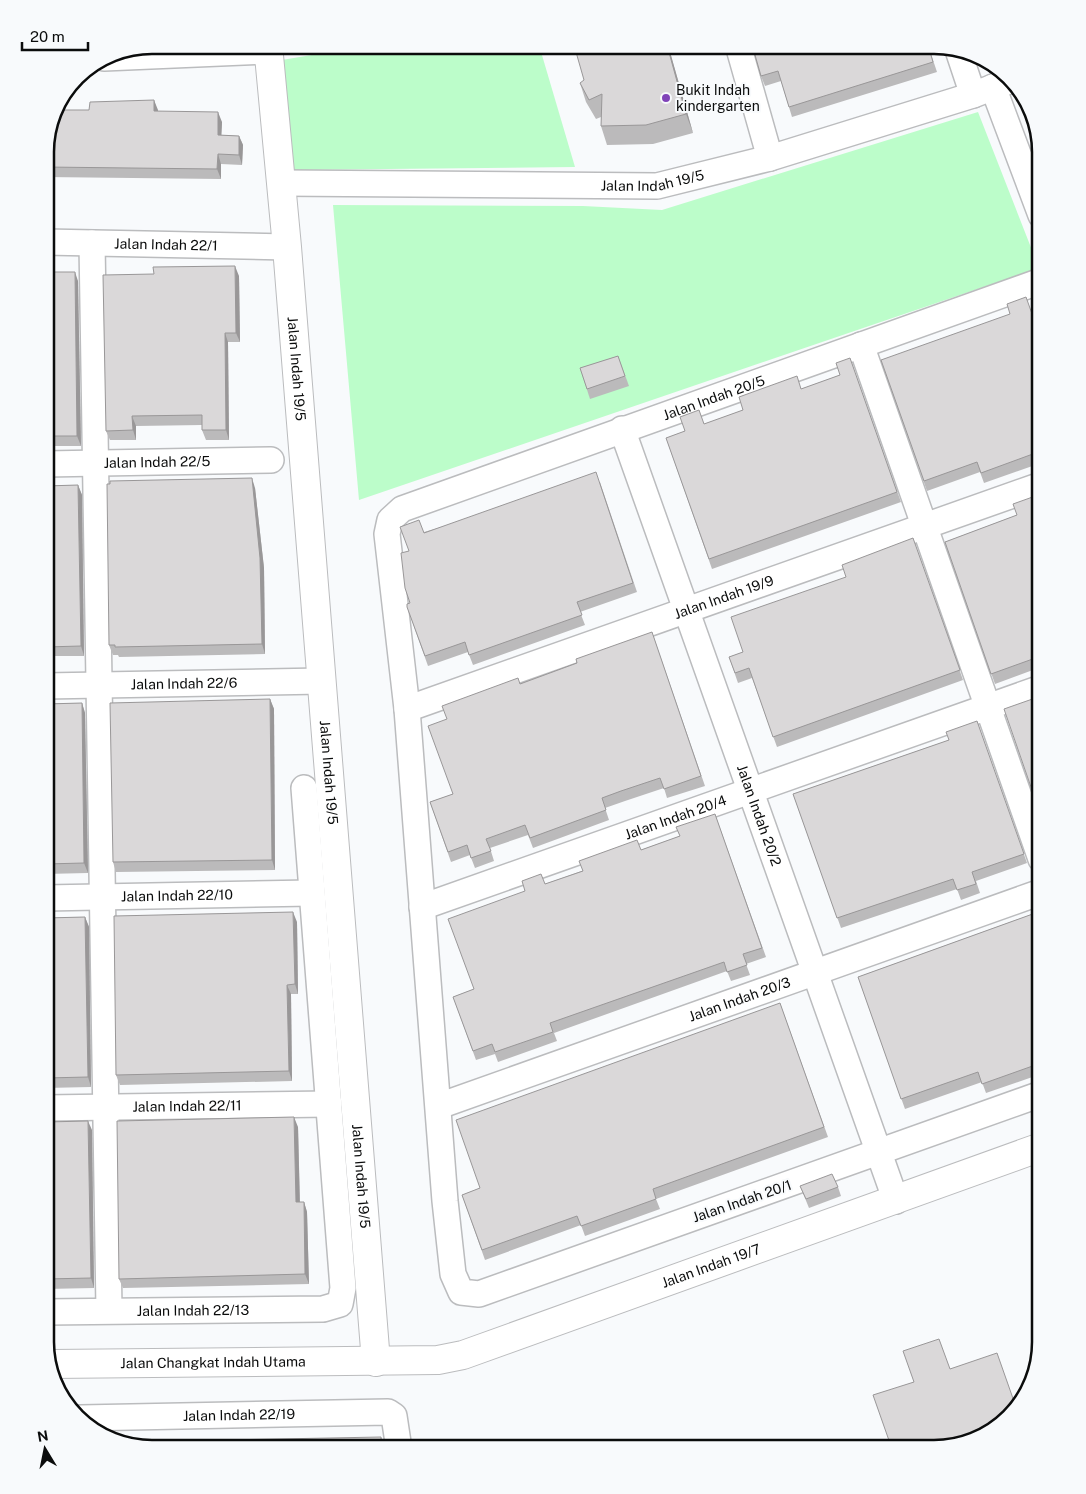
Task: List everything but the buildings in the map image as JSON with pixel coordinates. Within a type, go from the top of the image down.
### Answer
[{"type":"street","points":[[130,56],[170,54]]},
{"type":"street","name":"Jalan Indah 19/5","points":[[270,54],[282,183],[376,1362]]},
{"type":"street","points":[[741,54],[770,158]]},
{"type":"street","points":[[966,59],[992,88],[1032,192]]},
{"type":"street","name":"Jalan Indah 19/5","points":[[282,183],[657,186],[770,158],[992,88]]},
{"type":"street","name":"Jalan Indah 22/1","points":[[54,242],[287,247]]},
{"type":"street","points":[[92,243],[109,1310]]},
{"type":"street","name":"Jalan Indah 20/5","points":[[406,709],[387,534],[390,520],[402,509],[1032,283]]},
{"type":"street","points":[[861,345],[986,707],[1032,832]]},
{"type":"street","name":"Jalan Indah 20/2","points":[[622,429],[896,1201]]},
{"type":"street","name":"Jalan Indah 22/5","points":[[54,464],[270,460]]},
{"type":"street","name":"Jalan Indah 19/9","points":[[406,709],[1032,488]]},
{"type":"street","name":"Jalan Indah 22/6","points":[[54,686],[322,680]]},
{"type":"street","name":"Jalan Indah 20/4","points":[[422,907],[1032,691]]},
{"type":"street","points":[[406,709],[439,1106]]},
{"type":"street","points":[[304,788],[329,1104]]},
{"type":"street","name":"Jalan Indah 22/10","points":[[54,898],[311,893]]},
{"type":"street","name":"Jalan Indah 20/3","points":[[439,1106],[814,971],[1032,895]]},
{"type":"street","name":"Jalan Indah 20/1","points":[[439,1106],[453,1274],[461,1292],[479,1294],[1032,1097]]},
{"type":"street","name":"Jalan Indah 22/11","points":[[54,1108],[329,1104]]},
{"type":"street","name":"Jalan Indah 22/13","points":[[54,1312],[323,1309],[340,1304],[343,1288],[329,1104]]},
{"type":"street","name":"Jalan Indah 19/7","points":[[376,1362],[438,1360],[463,1355],[896,1201],[1032,1150]]},
{"type":"street","name":"Jalan Changkat Indah Utama","points":[[56,1364],[376,1362]]},
{"type":"street","name":"Jalan Indah 22/19","points":[[98,1424],[110,1428],[388,1412],[394,1416],[398,1440]]},
{"type":"green space","points":[[318,54],[542,54],[575,167],[289,170],[276,61]]},
{"type":"green space","points":[[978,112],[1032,250],[1032,270],[359,500],[333,205],[583,206],[662,210]]},
{"type":"place","name":"Bukit Indah kindergarten","points":[[666,98]]}]
